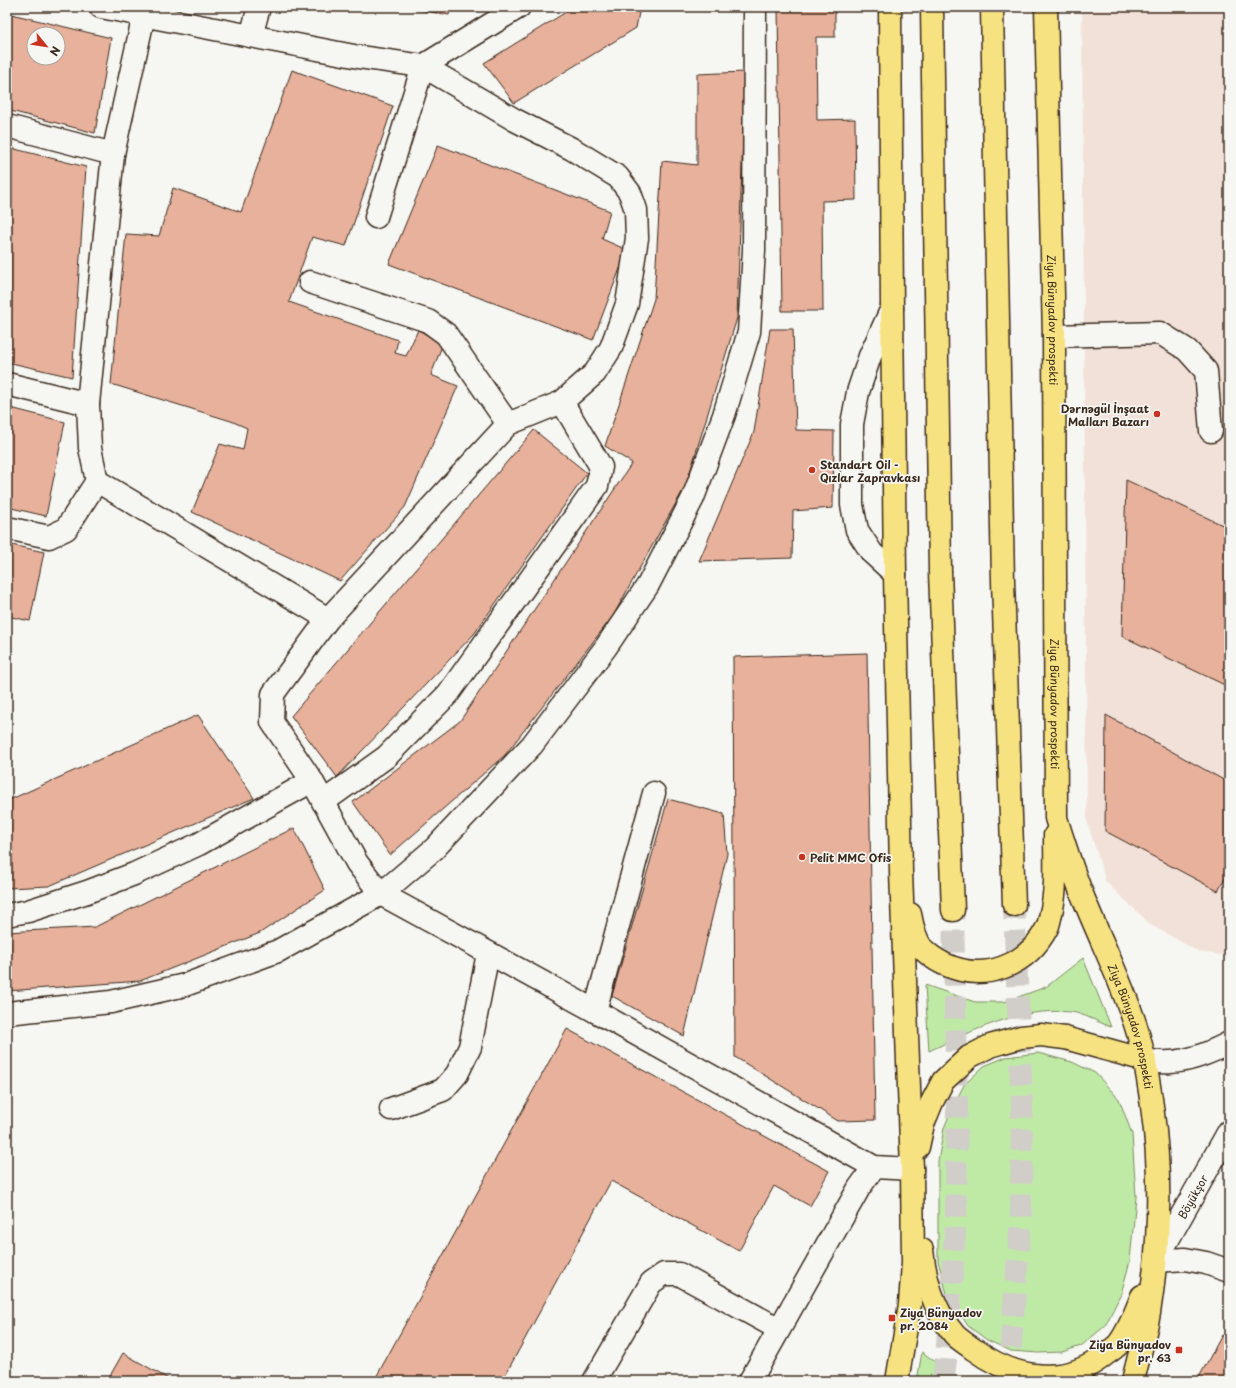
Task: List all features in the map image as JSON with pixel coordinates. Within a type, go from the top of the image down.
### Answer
[{"type":"main road","points":[[890,7],[895,574],[901,872],[912,1169],[913,1263],[910,1304],[898,1381]]},
{"type":"main road","points":[[932,7],[940,572],[953,910]]},
{"type":"main road","points":[[992,7],[1003,581],[1014,905]]},
{"type":"main road","name":"Ziya Bünyadov prospekti","points":[[1046,7],[1054,336],[1056,818],[1075,875],[1133,1016],[1151,1094],[1158,1151],[1159,1233],[1148,1314],[1133,1381]]},
{"type":"main road","points":[[901,872],[913,929],[922,948],[936,960],[954,969],[978,972],[995,970],[1019,960],[1036,946],[1048,927],[1054,898],[1056,818]]},
{"type":"main road","points":[[1144,1060],[1065,1038],[1041,1035],[1021,1037],[990,1046],[969,1057],[943,1081],[923,1124],[912,1169],[923,1262],[931,1294],[942,1318],[955,1336],[996,1363],[1020,1374],[1064,1376],[1084,1370],[1100,1360],[1119,1343],[1133,1319],[1156,1262]]},
{"type":"street","points":[[251,36],[259,7]]},
{"type":"street","points":[[376,217],[423,66],[519,7]]},
{"type":"street","points":[[7,1013],[111,1002],[185,986],[278,951],[381,894],[434,849],[532,745],[606,647],[648,585],[693,498],[724,415],[748,332],[754,250],[755,7]]},
{"type":"street","points":[[107,8],[359,57],[423,66],[515,120],[572,149],[618,177],[630,194],[636,210],[637,238],[627,304],[611,348],[595,373],[562,402],[508,424],[328,620],[273,694],[272,722],[312,781],[357,863],[381,894],[595,1011],[874,1167],[912,1169]]},
{"type":"street","points":[[7,528],[49,537],[66,529],[97,481],[90,448],[88,404],[113,154],[144,15]]},
{"type":"street","points":[[7,126],[113,154]]},
{"type":"street","points":[[310,282],[428,321],[446,334],[508,424]]},
{"type":"street","points":[[892,308],[870,356],[857,398],[852,424],[852,505],[857,530],[872,553],[895,574]]},
{"type":"street","points":[[1054,336],[1160,333],[1187,350],[1206,371],[1212,431]]},
{"type":"street","points":[[7,384],[88,404]]},
{"type":"street","points":[[323,802],[386,757],[448,694],[597,486],[601,467],[562,402]]},
{"type":"street","points":[[97,481],[328,620]]},
{"type":"street","points":[[7,915],[28,911],[72,897],[134,874],[199,844],[312,781]]},
{"type":"street","points":[[595,1011],[654,793]]},
{"type":"street","points":[[391,1109],[443,1090],[457,1074],[470,1047],[488,953]]},
{"type":"street","points":[[1144,1060],[1169,1062],[1193,1059],[1229,1043]]},
{"type":"street","name":"Böyükşor","points":[[1156,1262],[1229,1131]]},
{"type":"street","points":[[750,1381],[859,1188],[874,1167]]},
{"type":"street","points":[[1156,1262],[1185,1259],[1206,1263],[1229,1272]]},
{"type":"street","points":[[594,1381],[651,1283],[664,1274],[679,1274],[779,1329]]},
{"type":"shaded area","name":"Dərnəgül İnşaat Malları Bazarı","points":[[1082,7],[1229,7],[1229,956],[1199,952],[1151,925],[1106,882],[1087,821]]},
{"type":"green space","points":[[1083,958],[1111,1027],[1086,1016],[1071,1012],[1052,1011],[1034,1013],[980,1028],[929,1051],[925,985],[975,1002],[1004,1002],[1046,987]]},
{"type":"green space","points":[[1038,1053],[1072,1062],[1095,1073],[1119,1099],[1132,1134],[1136,1197],[1130,1261],[1121,1294],[1105,1326],[1081,1346],[1062,1352],[1038,1353],[1011,1351],[987,1340],[968,1326],[947,1294],[938,1261],[938,1161],[944,1128],[964,1085],[984,1066],[1006,1057]]},
{"type":"green space","points":[[922,1352],[962,1381],[917,1381]]},
{"type":"building","points":[[401,7],[451,7],[449,15]]},
{"type":"building","points":[[574,7],[640,7],[636,28],[514,103],[484,63]]},
{"type":"building","points":[[778,7],[835,7],[835,37],[816,37],[817,120],[855,119],[856,200],[822,201],[823,311],[782,311]]},
{"type":"building","points":[[7,13],[61,26],[26,26],[26,66],[66,66],[66,27],[111,38],[95,133],[7,110]]},
{"type":"building","points":[[292,70],[393,106],[346,246],[312,237],[289,302],[398,340],[395,353],[406,356],[418,330],[443,343],[431,375],[458,386],[405,507],[340,581],[192,512],[220,444],[243,450],[247,428],[231,421],[111,384],[126,234],[159,236],[173,188],[241,212]]},
{"type":"building","points":[[745,72],[737,318],[686,485],[613,616],[505,755],[390,855],[353,802],[460,721],[632,463],[605,446],[654,299],[662,161],[697,165],[697,74]]},
{"type":"building","points":[[438,145],[610,211],[602,239],[627,250],[593,340],[389,264]]},
{"type":"building","points":[[7,147],[86,167],[72,377],[7,362]]},
{"type":"building","points":[[770,329],[793,329],[796,430],[834,431],[833,508],[793,511],[792,558],[699,561],[754,432]]},
{"type":"building","points":[[7,407],[65,422],[46,516],[7,507]]},
{"type":"building","points":[[534,430],[587,473],[474,634],[337,777],[291,716]]},
{"type":"building","points":[[1126,480],[1229,528],[1229,687],[1122,636]]},
{"type":"building","points":[[7,544],[44,552],[30,621],[7,616]]},
{"type":"building","name":"Pelit MMC Ofis","points":[[867,653],[875,1120],[838,1121],[735,1057],[733,657]]},
{"type":"building","points":[[198,715],[254,798],[49,886],[7,888],[7,801]]},
{"type":"building","points":[[1106,715],[1229,783],[1229,872],[1218,891],[1105,831]]},
{"type":"building","points":[[668,799],[724,814],[727,854],[684,1036],[612,996]]},
{"type":"building","points":[[294,828],[325,890],[260,933],[140,981],[7,991],[7,932],[95,927]]},
{"type":"building","points":[[567,1029],[829,1171],[810,1206],[774,1186],[739,1251],[611,1181],[502,1381],[374,1381]]},
{"type":"building","points":[[1222,1335],[1229,1339],[1229,1381],[1197,1381]]},
{"type":"building","points":[[123,1353],[172,1381],[107,1381]]},
{"type":"tunnel","points":[[1007,1381],[1021,1218],[1022,1105],[1014,905]]},
{"type":"tunnel","points":[[943,1381],[946,1360],[956,1218],[957,1105],[953,910]]},
{"type":"place","name":"Dərnəgül İnşaat Malları Bazarı","points":[[1157,414]]},
{"type":"place","name":"Standart Oil - Qızlar Zapravkası","points":[[812,470]]},
{"type":"place","name":"Pelit MMC Ofis","points":[[802,857]]},
{"type":"place","name":"Ziya Bünyadov pr. 2084","points":[[892,1318]]},
{"type":"place","name":"Ziya Bünyadov pr. 63","points":[[1179,1350]]}]
